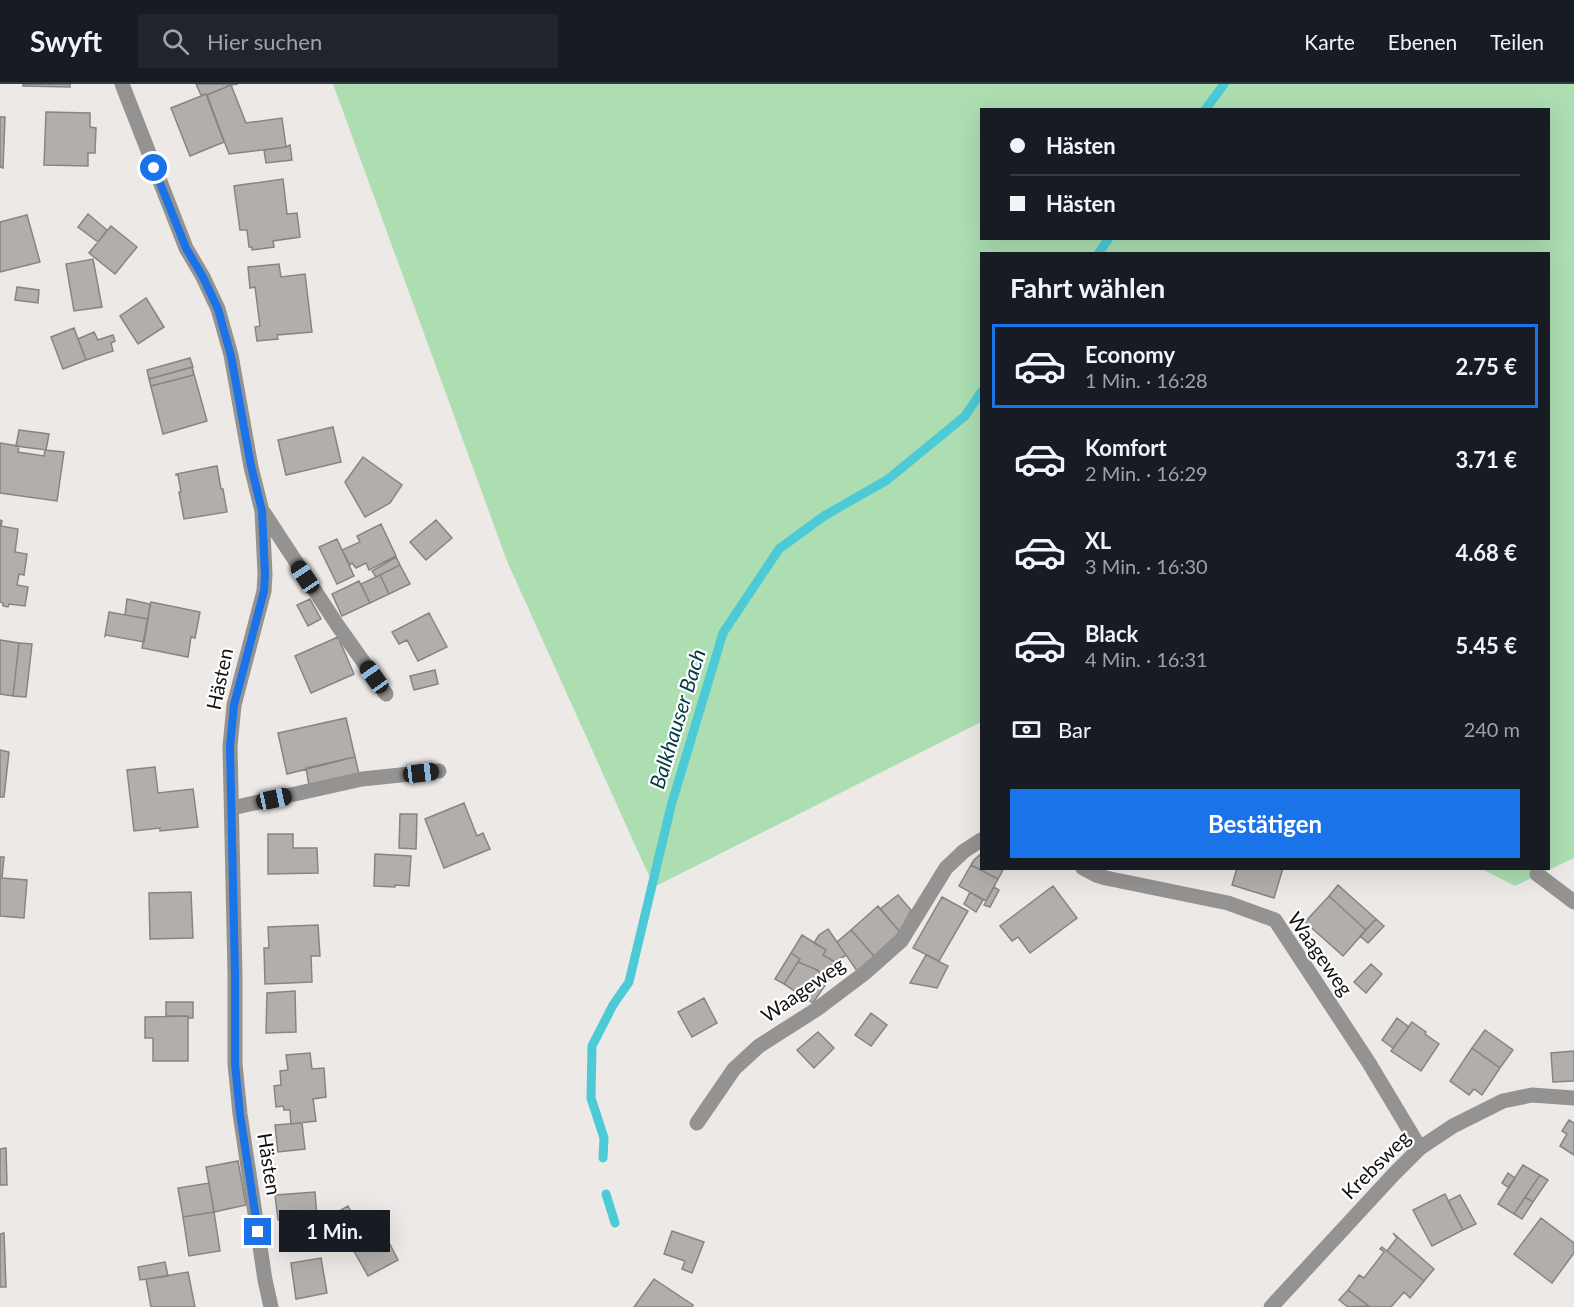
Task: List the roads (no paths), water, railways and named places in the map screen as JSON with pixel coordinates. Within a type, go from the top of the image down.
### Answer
[{"type":"street","name":"Hästen","points":[[122,84],[186,248],[218,309],[231,356],[251,466],[262,511],[264,591],[234,705],[230,746],[235,1064],[240,1114],[271,1307]]},
{"type":"street","points":[[262,511],[386,694]]},
{"type":"street","points":[[232,808],[362,779],[439,771]]},
{"type":"street","name":"Waageweg","points":[[697,1123],[734,1069],[759,1046],[817,1009],[902,941],[946,868],[964,851],[980,841]]},
{"type":"street","name":"Waageweg","points":[[1086,870],[1114,880],[1228,903],[1275,920],[1369,1063],[1420,1148]]},
{"type":"street","points":[[1537,874],[1574,902]]},
{"type":"street","name":"Krebsweg","points":[[1271,1307],[1394,1173],[1420,1148],[1453,1126],[1503,1101],[1532,1095],[1574,1098]]},
{"type":"waterway","name":"Balkhauser Bach","points":[[1206,108],[1224,84]]},
{"type":"waterway","name":"Balkhauser Bach","points":[[1099,252],[1108,240]]},
{"type":"waterway","name":"Balkhauser Bach","points":[[603,1158],[604,1138],[591,1098],[592,1046],[613,1005],[629,982],[671,806],[723,633],[779,549],[824,516],[887,480],[965,416],[980,394]]},
{"type":"waterway","name":"Balkhauser Bach","points":[[606,1194],[615,1223]]}]
